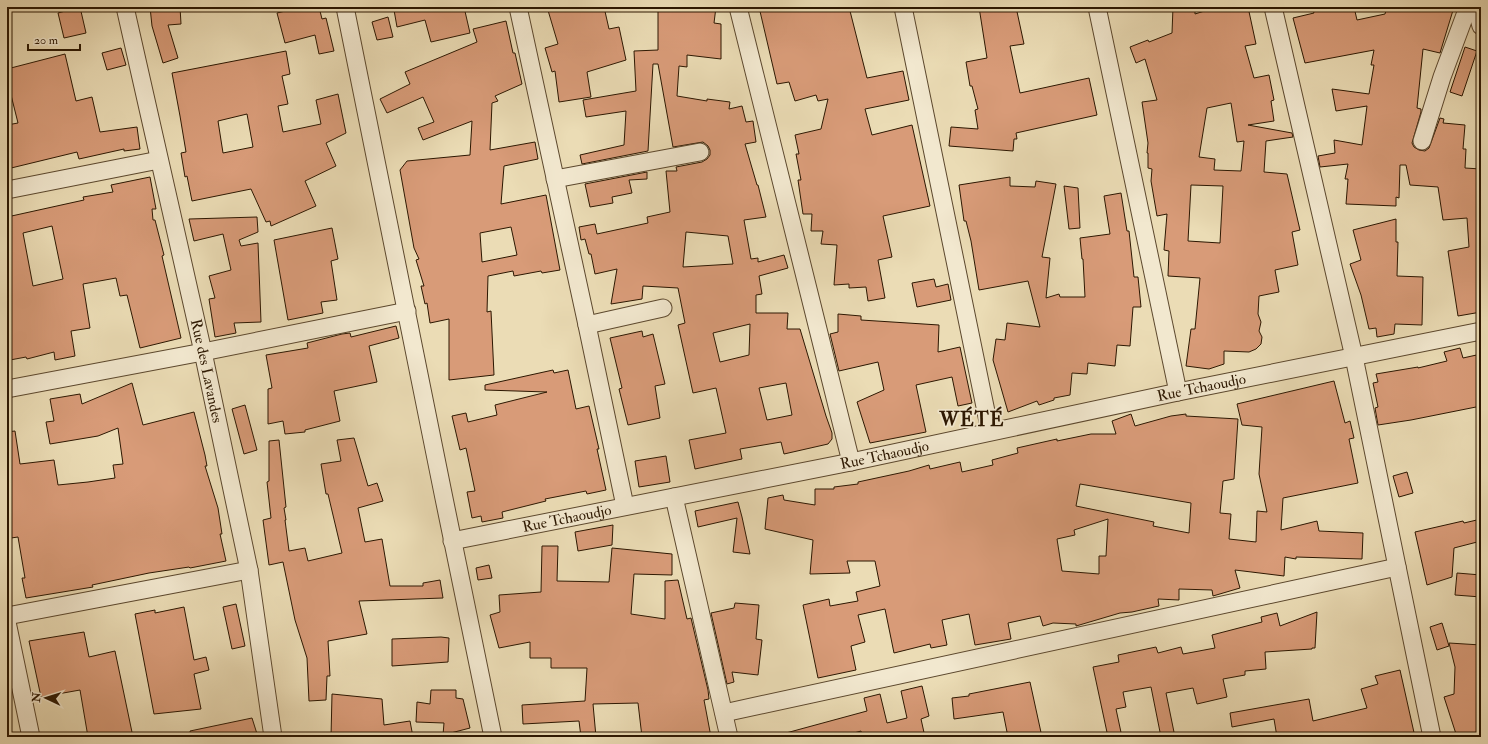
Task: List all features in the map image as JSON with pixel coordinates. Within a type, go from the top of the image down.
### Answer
[{"type":"street","name":"Rue des Lavandes","points":[[125,7],[203,352],[249,570],[273,737]]},
{"type":"street","points":[[345,7],[452,541],[493,737]]},
{"type":"street","points":[[518,7],[625,506]]},
{"type":"street","points":[[738,7],[770,141],[807,282],[851,462]]},
{"type":"street","points":[[903,7],[990,431]]},
{"type":"street","points":[[1097,7],[1178,392]]},
{"type":"street","points":[[1273,7],[1354,357],[1432,737]]},
{"type":"street","points":[[1422,141],[1442,77],[1468,7]]},
{"type":"street","points":[[1476,7],[1481,26]]},
{"type":"street","points":[[555,179],[700,152]]},
{"type":"street","points":[[7,190],[159,160]]},
{"type":"street","points":[[587,324],[663,308]]},
{"type":"street","points":[[7,389],[407,311]]},
{"type":"street","name":"Rue Tchaoudjo","points":[[452,541],[851,462],[990,431],[1481,331]]},
{"type":"street","points":[[674,497],[729,737]]},
{"type":"street","points":[[724,713],[1397,567]]},
{"type":"street","points":[[7,616],[249,570]]},
{"type":"street","points":[[7,622],[31,737]]},
{"type":"building","points":[[80,7],[86,33],[64,38],[58,13]]},
{"type":"building","points":[[150,7],[180,7],[181,24],[168,25],[178,58],[163,63],[152,26]]},
{"type":"building","points":[[302,7],[319,7],[322,19],[326,18],[334,51],[319,54],[315,35],[285,43],[277,13]]},
{"type":"building","points":[[410,7],[464,7],[470,33],[431,42],[425,20],[397,27],[394,10]]},
{"type":"building","points":[[547,7],[604,7],[609,29],[619,27],[626,60],[587,72],[591,97],[559,102],[555,71],[552,72],[545,48],[558,44]]},
{"type":"building","points":[[658,7],[716,7],[714,23],[721,24],[721,59],[687,55],[687,67],[679,66],[677,96],[707,101],[707,99],[730,102],[729,109],[742,106],[746,122],[753,121],[756,142],[745,144],[766,217],[744,220],[751,259],[758,258],[758,262],[784,255],[788,268],[759,276],[762,294],[756,295],[756,313],[788,313],[787,329],[800,329],[832,433],[832,439],[828,444],[784,454],[781,442],[740,449],[742,459],[695,469],[689,440],[726,433],[716,388],[693,393],[678,325],[685,323],[678,288],[643,286],[642,299],[611,304],[617,269],[595,274],[591,254],[589,254],[585,239],[581,240],[579,227],[595,224],[597,234],[648,223],[647,217],[670,212],[666,171],[677,171],[676,167],[702,162],[710,155],[708,146],[703,142],[673,147],[658,64],[653,64],[648,151],[582,164],[580,155],[624,145],[626,111],[586,117],[583,100],[636,91],[634,51],[658,50]],"holes":[[[686,232],[728,236],[733,264],[683,267]],[[750,324],[749,355],[720,362],[713,333]],[[786,383],[792,415],[767,420],[759,388]]]},
{"type":"building","points":[[759,7],[849,7],[867,78],[903,71],[909,100],[865,109],[872,135],[912,125],[930,206],[883,216],[892,257],[878,260],[885,298],[868,301],[866,287],[849,288],[849,284],[834,285],[837,245],[821,244],[823,231],[811,231],[812,214],[803,214],[798,180],[801,180],[796,154],[799,154],[795,135],[821,129],[828,99],[818,101],[816,95],[795,101],[789,82],[777,84]]},
{"type":"building","points":[[979,7],[1016,7],[1024,44],[1010,46],[1020,93],[1089,78],[1097,115],[1016,133],[1017,139],[1014,139],[1013,151],[949,146],[951,127],[978,129],[975,110],[978,109],[972,86],[970,86],[966,62],[987,58]]},
{"type":"building","points":[[1173,7],[1195,7],[1195,14],[1217,7],[1248,7],[1256,44],[1245,46],[1254,78],[1269,75],[1274,100],[1271,101],[1274,121],[1248,125],[1292,133],[1293,137],[1266,141],[1264,172],[1287,174],[1300,230],[1292,232],[1298,265],[1275,270],[1279,292],[1259,296],[1258,314],[1261,322],[1259,331],[1262,337],[1261,344],[1256,349],[1249,352],[1224,351],[1224,364],[1209,369],[1186,366],[1191,329],[1195,329],[1200,278],[1168,276],[1169,251],[1164,250],[1167,214],[1157,216],[1151,181],[1152,169],[1148,168],[1148,143],[1142,102],[1157,100],[1145,59],[1136,63],[1130,47],[1148,40],[1149,42],[1172,33]],"holes":[[[1231,103],[1237,142],[1244,141],[1241,171],[1214,170],[1215,159],[1199,157],[1207,108]],[[1191,185],[1223,186],[1220,243],[1188,241]]]},
{"type":"building","points":[[1312,7],[1354,7],[1357,20],[1385,14],[1387,7],[1454,7],[1440,53],[1423,49],[1417,108],[1421,109],[1421,112],[1412,143],[1414,147],[1419,150],[1425,151],[1429,148],[1440,118],[1444,119],[1443,123],[1465,125],[1463,149],[1466,149],[1465,168],[1481,169],[1481,312],[1458,316],[1448,251],[1469,247],[1467,218],[1443,220],[1438,187],[1410,185],[1406,165],[1400,165],[1399,198],[1396,197],[1396,206],[1346,204],[1348,179],[1345,179],[1348,164],[1320,167],[1318,156],[1335,153],[1334,140],[1362,145],[1367,106],[1336,111],[1332,89],[1369,94],[1374,65],[1371,65],[1374,50],[1305,63],[1293,18],[1314,13]]},
{"type":"building","points":[[388,17],[393,37],[377,40],[372,22]]},
{"type":"building","points":[[506,21],[522,84],[495,96],[498,101],[492,103],[490,150],[535,142],[538,159],[504,166],[501,204],[546,195],[560,270],[542,273],[541,271],[514,276],[513,271],[488,276],[487,312],[491,311],[494,375],[449,380],[449,319],[430,323],[427,303],[425,304],[421,286],[424,286],[416,260],[419,259],[414,248],[400,170],[407,161],[470,155],[472,121],[423,140],[418,128],[434,122],[423,97],[387,113],[380,99],[410,84],[405,72],[477,42],[473,29]],"holes":[[[511,227],[517,255],[482,262],[480,233]]]},
{"type":"building","points":[[1465,47],[1477,51],[1462,96],[1450,92]]},
{"type":"building","points":[[121,48],[126,65],[107,70],[102,53]]},
{"type":"building","points":[[286,51],[290,74],[282,76],[288,104],[278,106],[283,132],[321,124],[316,100],[338,94],[346,133],[326,143],[336,166],[305,181],[316,206],[271,226],[270,221],[266,222],[251,189],[192,201],[187,176],[185,177],[181,153],[186,152],[172,73]],"holes":[[[247,114],[253,147],[223,153],[218,121]]]},
{"type":"building","points":[[65,54],[76,101],[92,97],[100,132],[137,127],[140,149],[124,151],[124,149],[79,159],[77,152],[7,169],[7,125],[18,123],[10,91],[7,92],[7,69]]},
{"type":"building","points":[[647,172],[647,179],[629,180],[632,193],[612,197],[613,203],[590,207],[585,184]]},
{"type":"building","points":[[150,177],[156,209],[152,209],[153,220],[155,220],[164,255],[162,256],[181,338],[140,348],[127,295],[120,296],[116,278],[83,284],[90,328],[71,331],[75,356],[55,360],[54,352],[27,359],[26,357],[10,360],[7,346],[7,217],[84,200],[83,197],[113,192],[111,185]],"holes":[[[52,226],[63,279],[33,286],[23,233]]]},
{"type":"building","points":[[1010,177],[1010,186],[1035,187],[1036,181],[1056,184],[1042,257],[1050,258],[1046,298],[1059,294],[1060,297],[1085,297],[1083,259],[1080,238],[1110,234],[1104,196],[1121,193],[1127,231],[1129,231],[1134,277],[1138,277],[1141,307],[1133,307],[1130,346],[1117,345],[1115,366],[1088,363],[1087,374],[1072,373],[1070,395],[1054,398],[1054,400],[1039,405],[1037,401],[1008,412],[993,360],[996,339],[1005,340],[1007,323],[1040,327],[1028,281],[979,290],[971,241],[966,221],[964,221],[959,185]]},
{"type":"building","points":[[1064,186],[1078,188],[1080,228],[1069,229]]},
{"type":"building","points":[[257,217],[258,232],[239,240],[241,246],[258,243],[261,322],[234,323],[236,333],[215,337],[209,299],[215,298],[209,276],[231,270],[223,234],[194,241],[189,219]]},
{"type":"building","points":[[1396,219],[1396,242],[1398,242],[1397,276],[1423,277],[1422,325],[1395,324],[1394,334],[1377,337],[1376,328],[1369,329],[1361,295],[1350,264],[1361,260],[1353,230]]},
{"type":"building","points":[[332,228],[338,259],[331,261],[337,300],[321,302],[323,313],[288,320],[274,240]]},
{"type":"building","points":[[934,279],[936,287],[948,284],[951,300],[917,307],[912,283]]},
{"type":"building","points":[[838,314],[861,316],[861,320],[939,325],[938,352],[960,347],[972,403],[958,406],[952,377],[916,385],[926,432],[870,443],[857,402],[884,390],[878,362],[839,371],[830,334],[838,332]]},
{"type":"building","points":[[396,326],[399,338],[369,346],[377,382],[334,391],[340,421],[305,430],[305,432],[285,434],[283,421],[268,424],[268,389],[272,388],[266,355],[308,348],[307,343],[342,334],[350,333],[351,337]]},
{"type":"building","points":[[642,331],[643,337],[653,334],[665,384],[655,386],[660,418],[628,425],[619,389],[622,388],[610,338]]},
{"type":"building","points":[[1460,348],[1463,358],[1481,354],[1481,406],[1378,425],[1375,408],[1378,407],[1373,383],[1378,382],[1376,374],[1418,368],[1447,361],[1444,352]]},
{"type":"building","points":[[553,370],[554,373],[568,370],[576,409],[589,406],[599,449],[597,449],[606,490],[587,494],[586,491],[545,499],[546,501],[502,512],[503,518],[482,522],[481,516],[472,518],[467,492],[475,491],[466,448],[460,450],[452,416],[466,413],[468,422],[497,415],[495,405],[547,392],[485,390],[485,385]]},
{"type":"building","points":[[1334,381],[1345,423],[1350,421],[1354,438],[1349,439],[1358,483],[1283,498],[1281,530],[1317,521],[1319,531],[1363,533],[1362,559],[1296,557],[1296,559],[1285,557],[1284,576],[1235,570],[1240,588],[1213,596],[1212,590],[1179,589],[1179,600],[1158,599],[1159,606],[1120,613],[1076,626],[1076,624],[1053,623],[1043,626],[1040,616],[1008,623],[1011,639],[975,645],[969,614],[942,620],[947,645],[931,648],[930,644],[894,653],[885,609],[858,615],[865,642],[851,646],[856,670],[818,678],[803,605],[829,599],[830,606],[858,601],[856,592],[880,586],[875,561],[847,561],[850,573],[810,574],[813,540],[765,529],[768,498],[783,495],[784,500],[815,505],[815,489],[834,489],[834,487],[858,484],[858,482],[929,465],[930,469],[960,462],[962,472],[993,465],[992,460],[1018,453],[1017,448],[1057,439],[1057,441],[1091,434],[1116,434],[1112,421],[1131,414],[1135,426],[1171,416],[1186,414],[1186,416],[1238,419],[1234,479],[1223,481],[1220,513],[1231,514],[1229,539],[1256,542],[1257,511],[1267,512],[1259,474],[1262,427],[1242,425],[1237,404]],"holes":[[[1080,484],[1191,503],[1189,533],[1153,526],[1154,522],[1076,506]],[[1108,519],[1106,556],[1099,556],[1099,574],[1062,571],[1057,539],[1075,535],[1074,530]]]},
{"type":"building","points":[[132,383],[143,425],[194,412],[205,455],[207,466],[205,466],[218,508],[222,534],[220,534],[226,561],[190,568],[149,573],[92,585],[93,587],[26,598],[22,578],[25,578],[18,537],[11,538],[7,513],[7,432],[15,431],[20,464],[54,460],[58,485],[115,478],[113,465],[123,464],[118,428],[98,436],[50,444],[46,422],[54,421],[50,399],[80,394],[82,404]]},
{"type":"building","points":[[245,405],[257,450],[244,454],[232,409]]},
{"type":"building","points":[[354,438],[368,486],[377,483],[383,501],[358,508],[365,542],[382,539],[390,586],[423,586],[423,583],[440,580],[443,598],[359,601],[367,634],[328,641],[330,676],[327,676],[326,700],[309,701],[307,658],[295,620],[283,562],[269,565],[263,520],[271,518],[267,482],[269,481],[269,441],[279,440],[286,507],[284,508],[285,520],[289,551],[305,548],[308,561],[342,553],[328,494],[326,494],[321,464],[341,461],[337,440]]},
{"type":"building","points":[[666,456],[670,482],[639,487],[635,461]]},
{"type":"building","points":[[1407,472],[1413,493],[1399,497],[1393,476]]},
{"type":"building","points":[[738,502],[750,554],[733,552],[737,518],[698,527],[695,511]]},
{"type":"building","points":[[1481,519],[1481,541],[1454,548],[1452,577],[1427,585],[1415,532],[1463,521],[1464,523]]},
{"type":"building","points":[[613,525],[612,545],[578,551],[575,532]]},
{"type":"building","points":[[542,546],[558,546],[557,581],[609,582],[612,548],[672,554],[672,575],[634,574],[631,614],[665,619],[665,581],[678,580],[687,619],[691,618],[708,690],[709,699],[704,700],[711,737],[642,737],[638,703],[593,704],[596,737],[581,737],[579,721],[523,724],[522,705],[585,701],[587,668],[551,668],[551,658],[530,658],[530,642],[499,648],[490,615],[500,612],[499,595],[541,592]]},
{"type":"building","points":[[489,565],[492,578],[478,580],[476,568]]},
{"type":"building","points":[[1457,573],[1481,575],[1481,597],[1455,595]]},
{"type":"building","points":[[735,603],[759,605],[756,639],[762,640],[758,675],[732,672],[734,682],[727,684],[711,613],[734,608]]},
{"type":"building","points":[[236,604],[245,646],[232,649],[223,607]]},
{"type":"building","points":[[184,607],[194,660],[206,657],[209,670],[194,674],[201,709],[154,714],[135,614],[155,610],[155,613]]},
{"type":"building","points":[[1317,612],[1315,648],[1265,652],[1266,669],[1245,671],[1245,675],[1223,679],[1227,697],[1197,704],[1193,688],[1166,693],[1175,737],[1161,737],[1151,687],[1123,692],[1126,707],[1116,709],[1122,737],[1108,737],[1093,667],[1119,662],[1118,655],[1156,647],[1158,653],[1181,647],[1183,654],[1215,648],[1212,635],[1262,622],[1261,617],[1277,613],[1280,626]]},
{"type":"building","points":[[1442,623],[1449,646],[1437,650],[1430,627]]},
{"type":"building","points":[[84,632],[89,657],[115,651],[133,737],[88,737],[80,690],[41,697],[29,641]]},
{"type":"building","points":[[449,638],[448,662],[392,666],[392,639]]},
{"type":"building","points":[[1449,643],[1481,645],[1481,737],[1457,737],[1444,697],[1454,694],[1455,667]]},
{"type":"building","points":[[1400,670],[1415,737],[1277,737],[1274,719],[1232,727],[1230,713],[1309,699],[1313,721],[1367,708],[1361,689],[1378,684],[1375,676]]},
{"type":"building","points":[[1030,682],[1042,737],[1008,737],[1003,712],[954,719],[952,698],[969,696],[969,694]]},
{"type":"building","points":[[922,686],[929,716],[921,719],[925,737],[862,737],[861,731],[840,737],[786,737],[786,733],[867,711],[864,698],[880,694],[887,723],[907,718],[901,691]]},
{"type":"building","points":[[431,690],[456,690],[456,698],[463,699],[470,728],[443,735],[444,723],[416,722],[417,702],[430,704]]},
{"type":"building","points":[[332,694],[382,699],[384,725],[410,721],[413,737],[331,737]]},
{"type":"building","points":[[252,718],[258,737],[191,737],[190,731]]},
{"type":"district","name":"WÉTÉ","points":[[972,420]]}]
